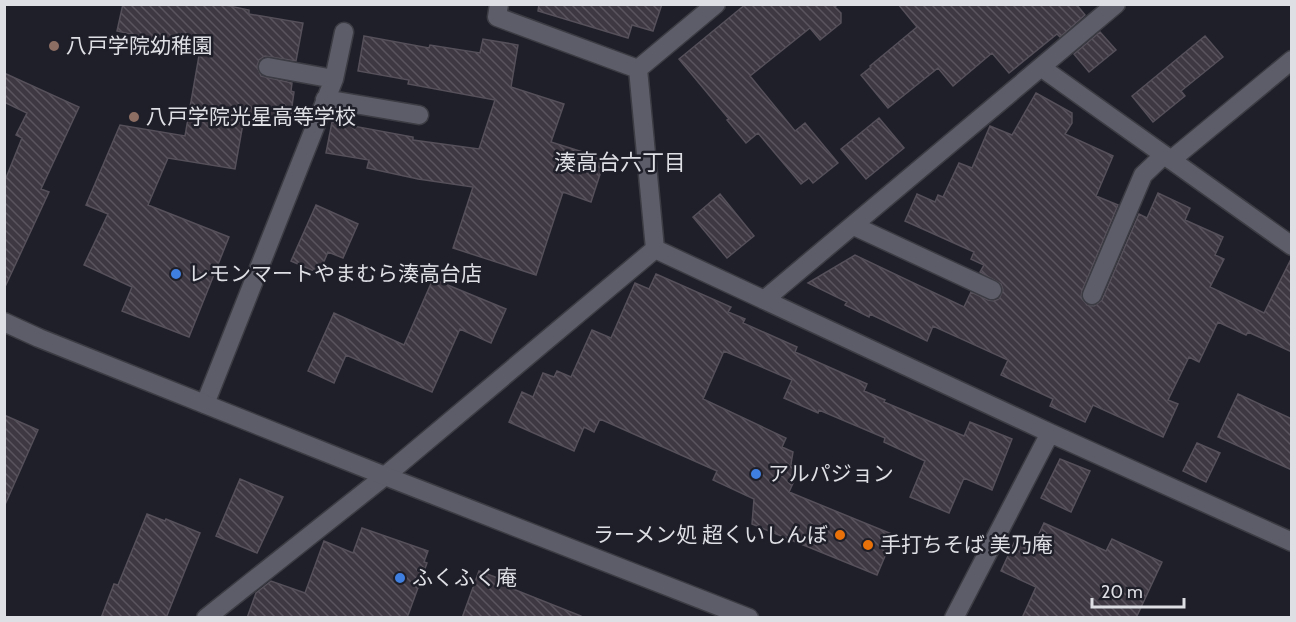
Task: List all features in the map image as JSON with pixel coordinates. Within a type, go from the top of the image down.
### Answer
[{"type":"street","points":[[500,4],[496,17],[638,69]]},
{"type":"street","points":[[638,69],[716,4]]},
{"type":"street","points":[[764,300],[1116,4]]},
{"type":"street","points":[[205,404],[334,79],[344,32]]},
{"type":"street","points":[[1092,295],[1143,176],[1292,60]]},
{"type":"street","points":[[268,67],[334,79]]},
{"type":"street","points":[[1042,68],[1292,246]]},
{"type":"street","points":[[638,69],[654,249]]},
{"type":"street","points":[[325,99],[419,115]]},
{"type":"street","points":[[854,226],[992,290]]},
{"type":"street","points":[[654,249],[1050,433],[1292,542]]},
{"type":"street","points":[[206,618],[385,477],[654,249]]},
{"type":"street","points":[[4,322],[385,477],[748,618]]},
{"type":"street","points":[[954,618],[1050,433]]},
{"type":"building","points":[[123,4],[220,4],[249,10],[249,14],[303,23],[296,61],[265,56],[259,60],[257,66],[261,76],[292,83],[291,91],[294,92],[290,120],[245,112],[235,169],[168,158],[148,205],[229,237],[189,337],[122,311],[132,287],[84,265],[108,214],[86,205],[120,125],[185,136],[200,50],[117,31]]},
{"type":"building","points":[[539,4],[662,4],[653,31],[632,25],[628,38],[538,11]]},
{"type":"building","points":[[746,4],[838,4],[835,7],[841,13],[841,23],[820,40],[810,28],[750,76],[795,131],[805,123],[838,163],[813,183],[809,178],[801,184],[758,133],[746,143],[679,59]]},
{"type":"building","points":[[898,4],[1076,4],[1085,15],[1060,37],[1057,34],[1009,73],[992,53],[953,86],[938,68],[888,108],[861,75],[917,27]]},
{"type":"building","points":[[1100,32],[1116,50],[1089,72],[1074,54]]},
{"type":"building","points":[[364,36],[429,48],[430,45],[480,53],[483,39],[518,45],[511,87],[564,104],[551,142],[605,159],[591,202],[563,192],[536,275],[453,248],[473,187],[418,179],[367,168],[369,160],[326,153],[332,122],[413,137],[413,140],[479,149],[495,100],[408,84],[409,80],[358,71]]},
{"type":"building","points":[[1205,36],[1223,57],[1181,91],[1185,96],[1153,122],[1132,96]]},
{"type":"building","points":[[4,73],[79,107],[41,189],[49,192],[4,289],[4,183],[22,138],[16,135],[27,113],[4,102]]},
{"type":"building","points":[[1036,93],[1072,113],[1072,123],[1065,134],[1113,156],[1096,196],[1118,205],[1082,291],[1081,297],[1087,305],[1094,306],[1102,300],[1139,214],[1147,218],[1158,193],[1190,208],[1185,220],[1223,237],[1215,255],[1224,259],[1210,287],[1264,313],[1292,257],[1292,352],[1248,332],[1246,335],[1218,322],[1199,362],[1189,357],[1168,400],[1178,404],[1163,437],[1093,405],[1085,422],[1050,406],[1053,399],[1001,375],[1008,360],[933,326],[927,341],[870,314],[869,317],[845,305],[847,302],[808,283],[855,255],[964,307],[971,292],[988,300],[999,299],[1003,290],[1001,284],[980,272],[984,265],[971,259],[974,252],[905,221],[917,194],[935,202],[938,195],[943,197],[959,163],[972,168],[990,126],[1012,135]]},
{"type":"building","points":[[879,118],[904,148],[866,179],[841,149]]},
{"type":"building","points":[[720,194],[754,236],[727,258],[693,217]]},
{"type":"building","points":[[316,205],[358,224],[343,258],[328,252],[319,273],[291,261]]},
{"type":"building","points":[[656,274],[731,307],[728,312],[745,319],[743,323],[797,347],[795,352],[867,384],[864,391],[885,400],[884,402],[964,436],[970,422],[1012,439],[992,490],[964,478],[949,513],[910,497],[925,461],[884,442],[885,438],[784,398],[792,380],[724,351],[703,399],[786,438],[782,447],[793,452],[791,464],[800,468],[789,492],[894,535],[877,575],[752,524],[754,499],[713,480],[717,471],[600,419],[594,432],[584,427],[574,451],[509,422],[522,392],[533,397],[543,373],[554,377],[557,371],[571,377],[592,330],[611,338],[635,283],[649,289]]},
{"type":"building","points":[[433,279],[506,309],[491,343],[460,329],[432,392],[346,355],[334,383],[308,371],[334,313],[404,345]]},
{"type":"building","points":[[1238,394],[1292,419],[1292,470],[1218,437]]},
{"type":"building","points":[[4,415],[38,430],[4,507]]},
{"type":"building","points":[[1197,443],[1220,453],[1206,482],[1183,471]]},
{"type":"building","points":[[1060,459],[1090,471],[1071,512],[1041,498]]},
{"type":"building","points":[[240,479],[283,497],[257,553],[216,536]]},
{"type":"building","points":[[147,514],[200,533],[166,618],[101,618],[114,584],[118,585]]},
{"type":"building","points":[[1044,523],[1106,551],[1112,539],[1162,562],[1136,618],[1022,618],[1036,587],[1001,571],[1015,541],[1032,549]]},
{"type":"building","points":[[362,528],[428,551],[424,562],[427,563],[407,618],[247,618],[256,593],[271,581],[305,593],[324,541],[353,553]]},
{"type":"building","points":[[479,571],[514,584],[513,589],[581,616],[581,618],[462,618]]},
{"type":"place","name":"八戸学院幼稚園","points":[[54,46]]},
{"type":"place","name":"八戸学院光星高等学校","points":[[134,117]]},
{"type":"place","name":"レモンマートやまむら湊高台店","points":[[176,274]]},
{"type":"place","name":"アルパジョン","points":[[756,474]]},
{"type":"place","name":"ラーメン処 超くいしんぼ","points":[[840,535]]},
{"type":"place","name":"手打ちそば 美乃庵","points":[[868,545]]},
{"type":"place","name":"ふくふく庵","points":[[400,578]]},
{"type":"district","name":"湊高台六丁目","points":[[620,162]]}]
